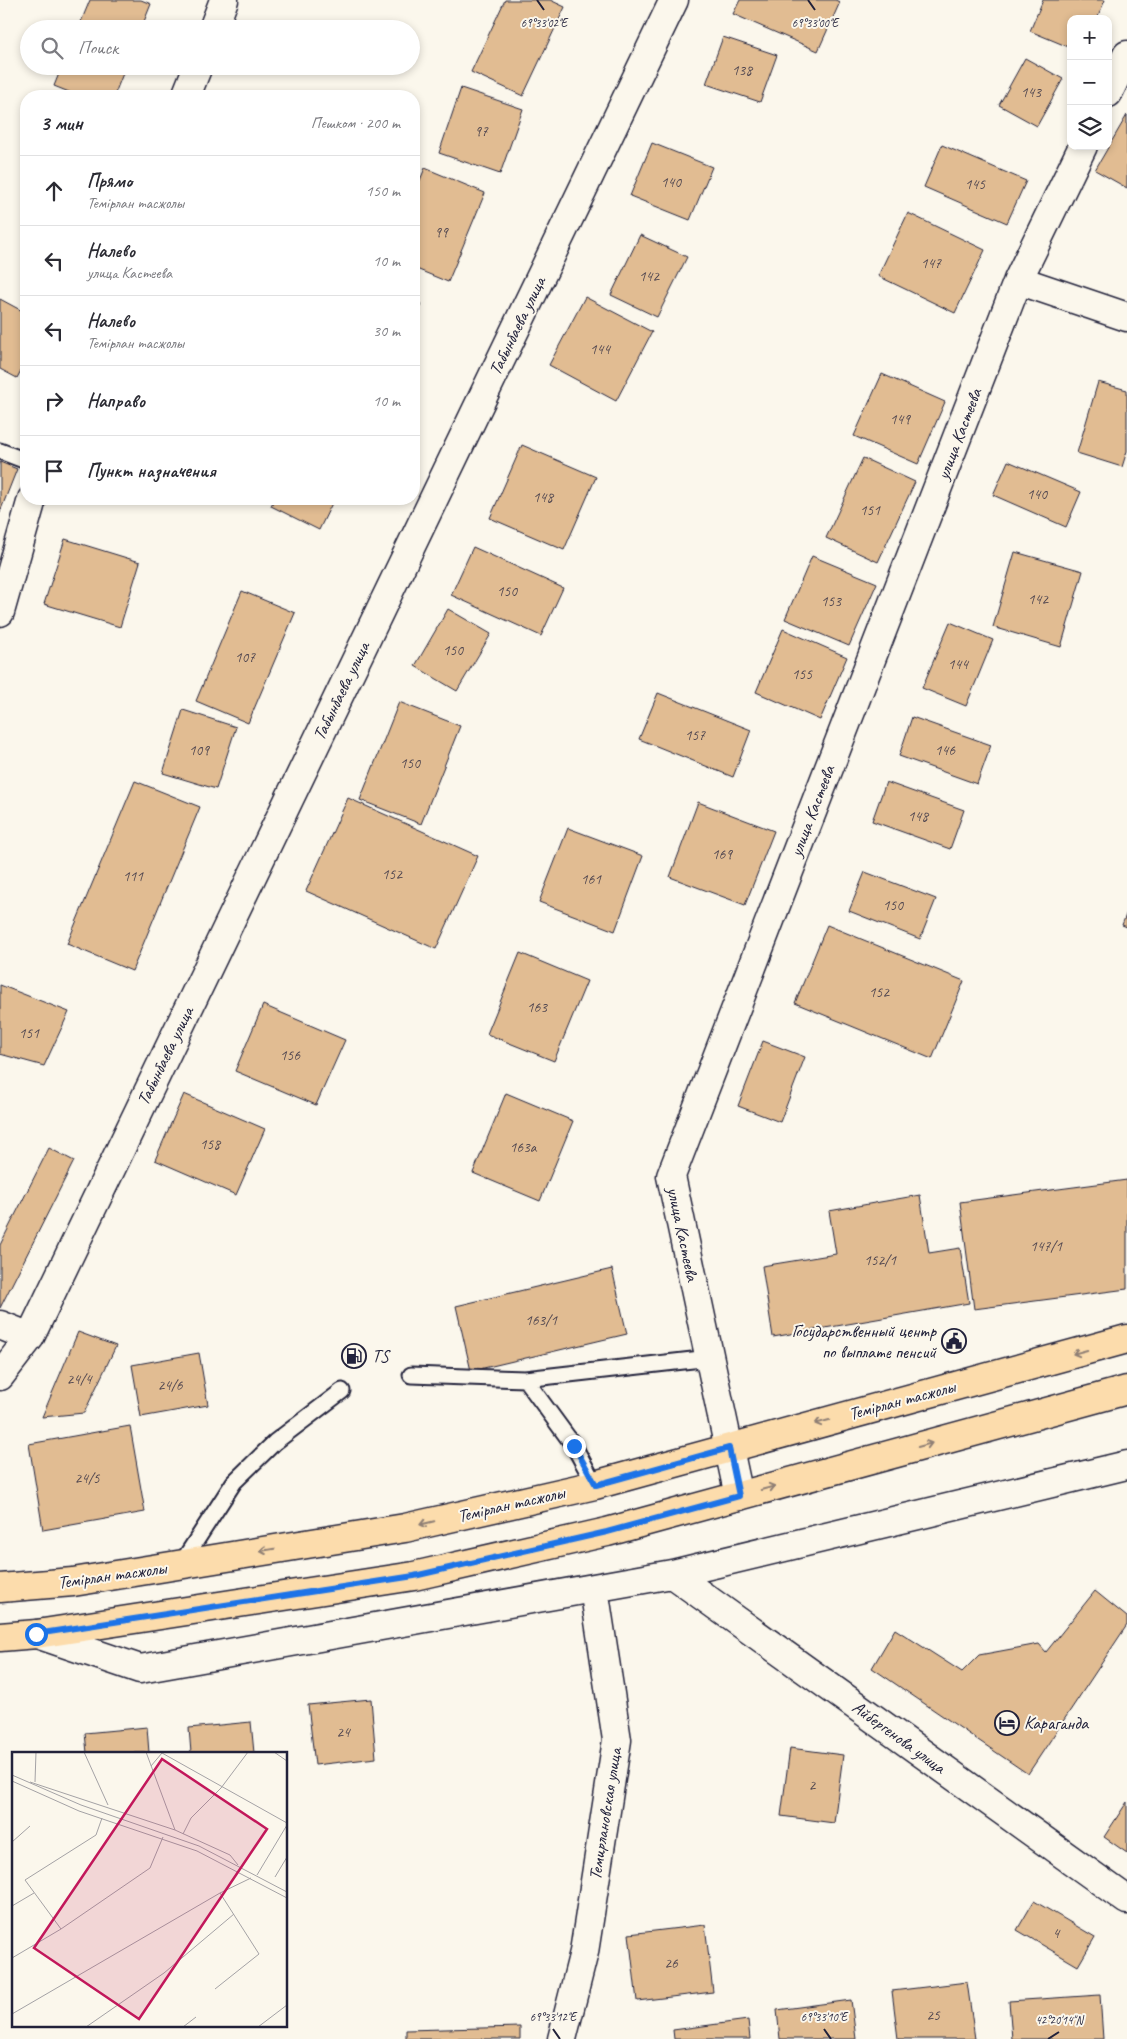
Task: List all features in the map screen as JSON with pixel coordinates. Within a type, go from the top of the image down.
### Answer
[{"type":"main road","name":"Темірлан тасжолы","points":[[0,1588],[73,1582],[405,1528],[596,1485],[1127,1339]]},
{"type":"main road","points":[[0,1637],[36,1634],[414,1576],[607,1532],[1127,1390]]},
{"type":"street","points":[[216,20],[224,0]]},
{"type":"street","name":"Табынбаева улица","points":[[0,1376],[30,1337],[674,0]]},
{"type":"street","points":[[1112,85],[1127,54]]},
{"type":"street","points":[[188,90],[194,75]]},
{"type":"street","name":"улица Кастеева","points":[[739,1496],[671,1176],[1018,280],[1081,150]]},
{"type":"street","points":[[1018,280],[1127,317]]},
{"type":"street","points":[[0,612],[30,505]]},
{"type":"street","points":[[0,1325],[30,1337]]},
{"type":"street","points":[[36,1634],[140,1668],[672,1574],[1127,1465]]},
{"type":"street","name":"Айбергенова улица","points":[[672,1574],[1127,1900]]},
{"type":"street","name":"Темирлановская улица","points":[[562,2039],[584,1952],[617,1740],[594,1588]]},
{"type":"lane","points":[[0,452],[20,459]]},
{"type":"lane","points":[[411,1375],[525,1380],[710,1358]]},
{"type":"lane","points":[[525,1380],[574,1446],[596,1485]]},
{"type":"lane","points":[[181,1564],[234,1482],[275,1442],[342,1391]]},
{"type":"building","points":[[90,0],[141,0],[151,4],[145,20],[82,20]]},
{"type":"building","points":[[505,0],[550,0],[565,7],[523,96],[471,72]]},
{"type":"building","points":[[740,0],[835,0],[840,2],[818,51],[733,14]]},
{"type":"building","points":[[1043,0],[1105,0],[1099,15],[1067,15],[1067,46],[1030,31]]},
{"type":"building","points":[[723,37],[777,55],[760,102],[706,84]]},
{"type":"building","points":[[1025,58],[1063,79],[1037,126],[999,105]]},
{"type":"building","points":[[58,75],[122,75],[116,90],[64,90],[54,86]]},
{"type":"building","points":[[461,88],[523,109],[500,174],[439,153]]},
{"type":"building","points":[[1127,115],[1127,188],[1095,170],[1107,150],[1112,150],[1112,141]]},
{"type":"building","points":[[652,143],[712,167],[690,220],[630,196]]},
{"type":"building","points":[[942,145],[1026,181],[1007,223],[924,187]]},
{"type":"building","points":[[425,168],[485,193],[448,282],[420,270],[420,180]]},
{"type":"building","points":[[908,213],[985,250],[955,313],[878,276]]},
{"type":"building","points":[[640,235],[687,257],[657,317],[611,295]]},
{"type":"building","points":[[585,297],[652,332],[616,401],[549,365]]},
{"type":"building","points":[[0,299],[20,310],[20,372],[17,378],[0,369]]},
{"type":"building","points":[[882,374],[945,402],[918,464],[854,436]]},
{"type":"building","points":[[1098,382],[1127,390],[1127,451],[1122,467],[1077,453]]},
{"type":"building","points":[[522,445],[596,477],[564,550],[490,518]]},
{"type":"building","points":[[863,458],[915,482],[878,562],[826,538]]},
{"type":"building","points":[[1008,461],[1081,492],[1066,527],[993,495]]},
{"type":"building","points":[[0,462],[17,469],[0,512]]},
{"type":"building","points":[[271,505],[331,505],[319,530]]},
{"type":"building","points":[[65,539],[140,562],[120,627],[44,604]]},
{"type":"building","points":[[473,547],[563,588],[541,636],[451,595]]},
{"type":"building","points":[[1015,552],[1083,571],[1061,647],[993,627]]},
{"type":"building","points":[[812,556],[877,583],[849,646],[785,619]]},
{"type":"building","points":[[242,591],[295,613],[248,723],[196,701]]},
{"type":"building","points":[[448,609],[491,634],[457,691],[415,666]]},
{"type":"building","points":[[950,622],[993,640],[966,706],[922,688]]},
{"type":"building","points":[[783,629],[847,657],[820,720],[756,692]]},
{"type":"building","points":[[658,693],[751,730],[733,777],[639,739]]},
{"type":"building","points":[[399,702],[460,726],[421,824],[360,800]]},
{"type":"building","points":[[183,710],[236,727],[216,789],[163,773]]},
{"type":"building","points":[[912,717],[991,745],[977,784],[899,756]]},
{"type":"building","points":[[135,781],[200,807],[132,971],[67,944]]},
{"type":"building","points":[[886,782],[964,810],[950,849],[872,821]]},
{"type":"building","points":[[348,798],[478,856],[436,949],[306,891]]},
{"type":"building","points":[[698,802],[774,831],[745,905],[670,877]]},
{"type":"building","points":[[568,828],[643,856],[615,931],[539,902]]},
{"type":"building","points":[[865,872],[936,899],[920,939],[849,911]]},
{"type":"building","points":[[1127,912],[1127,927],[1122,925]]},
{"type":"building","points":[[827,925],[964,981],[932,1059],[795,1003]]},
{"type":"building","points":[[520,953],[587,981],[554,1061],[487,1034]]},
{"type":"building","points":[[0,985],[69,1012],[44,1066],[0,1054]]},
{"type":"building","points":[[263,1005],[345,1040],[316,1105],[235,1071]]},
{"type":"building","points":[[763,1041],[805,1057],[780,1122],[738,1106]]},
{"type":"building","points":[[506,1093],[573,1121],[540,1201],[473,1173]]},
{"type":"building","points":[[184,1094],[265,1129],[236,1195],[155,1160]]},
{"type":"building","points":[[49,1148],[74,1161],[0,1308],[0,1245]]},
{"type":"building","points":[[1127,1180],[1127,1289],[974,1309],[960,1202]]},
{"type":"building","points":[[920,1195],[929,1253],[960,1248],[969,1303],[773,1337],[762,1266],[836,1254],[829,1211]]},
{"type":"building","points":[[612,1269],[627,1334],[471,1371],[456,1306]]},
{"type":"building","points":[[78,1332],[116,1346],[84,1413],[42,1417]]},
{"type":"building","points":[[199,1353],[208,1405],[141,1417],[132,1365]]},
{"type":"building","points":[[130,1426],[145,1512],[43,1530],[29,1444]]},
{"type":"building","name":"Караганда","points":[[1095,1591],[1127,1617],[1127,1625],[1028,1774],[872,1668],[895,1629],[962,1672],[979,1655],[1039,1644],[1046,1652]]},
{"type":"building","points":[[371,1699],[376,1758],[315,1765],[308,1705]]},
{"type":"building","points":[[251,1722],[254,1752],[191,1752],[189,1728]]},
{"type":"building","points":[[147,1727],[149,1752],[87,1752],[85,1733]]},
{"type":"building","points":[[790,1748],[843,1755],[834,1823],[781,1816]]},
{"type":"building","points":[[1127,1802],[1127,1853],[1104,1837]]},
{"type":"building","points":[[1034,1901],[1095,1937],[1078,1966],[1017,1930]]},
{"type":"building","points":[[705,1925],[713,1992],[637,2001],[629,1934]]},
{"type":"building","points":[[967,1982],[975,2039],[898,2039],[892,1991]]},
{"type":"building","points":[[1100,1995],[1103,2039],[1012,2039],[1009,2001]]},
{"type":"building","points":[[851,2000],[856,2039],[780,2039],[777,2010]]},
{"type":"building","points":[[748,2020],[750,2039],[674,2039],[673,2030]]},
{"type":"building","points":[[520,2027],[520,2039],[406,2039],[406,2030]]},
{"type":"place","name":"Государственный центр по выплате пенсий","points":[[954,1341]]},
{"type":"place","name":"TS","points":[[354,1356]]},
{"type":"place","name":"Караганда","points":[[1007,1723]]},
{"type":"route","points":[[36,1634],[414,1576],[607,1532],[739,1496],[729,1448],[596,1485],[574,1446]]}]
